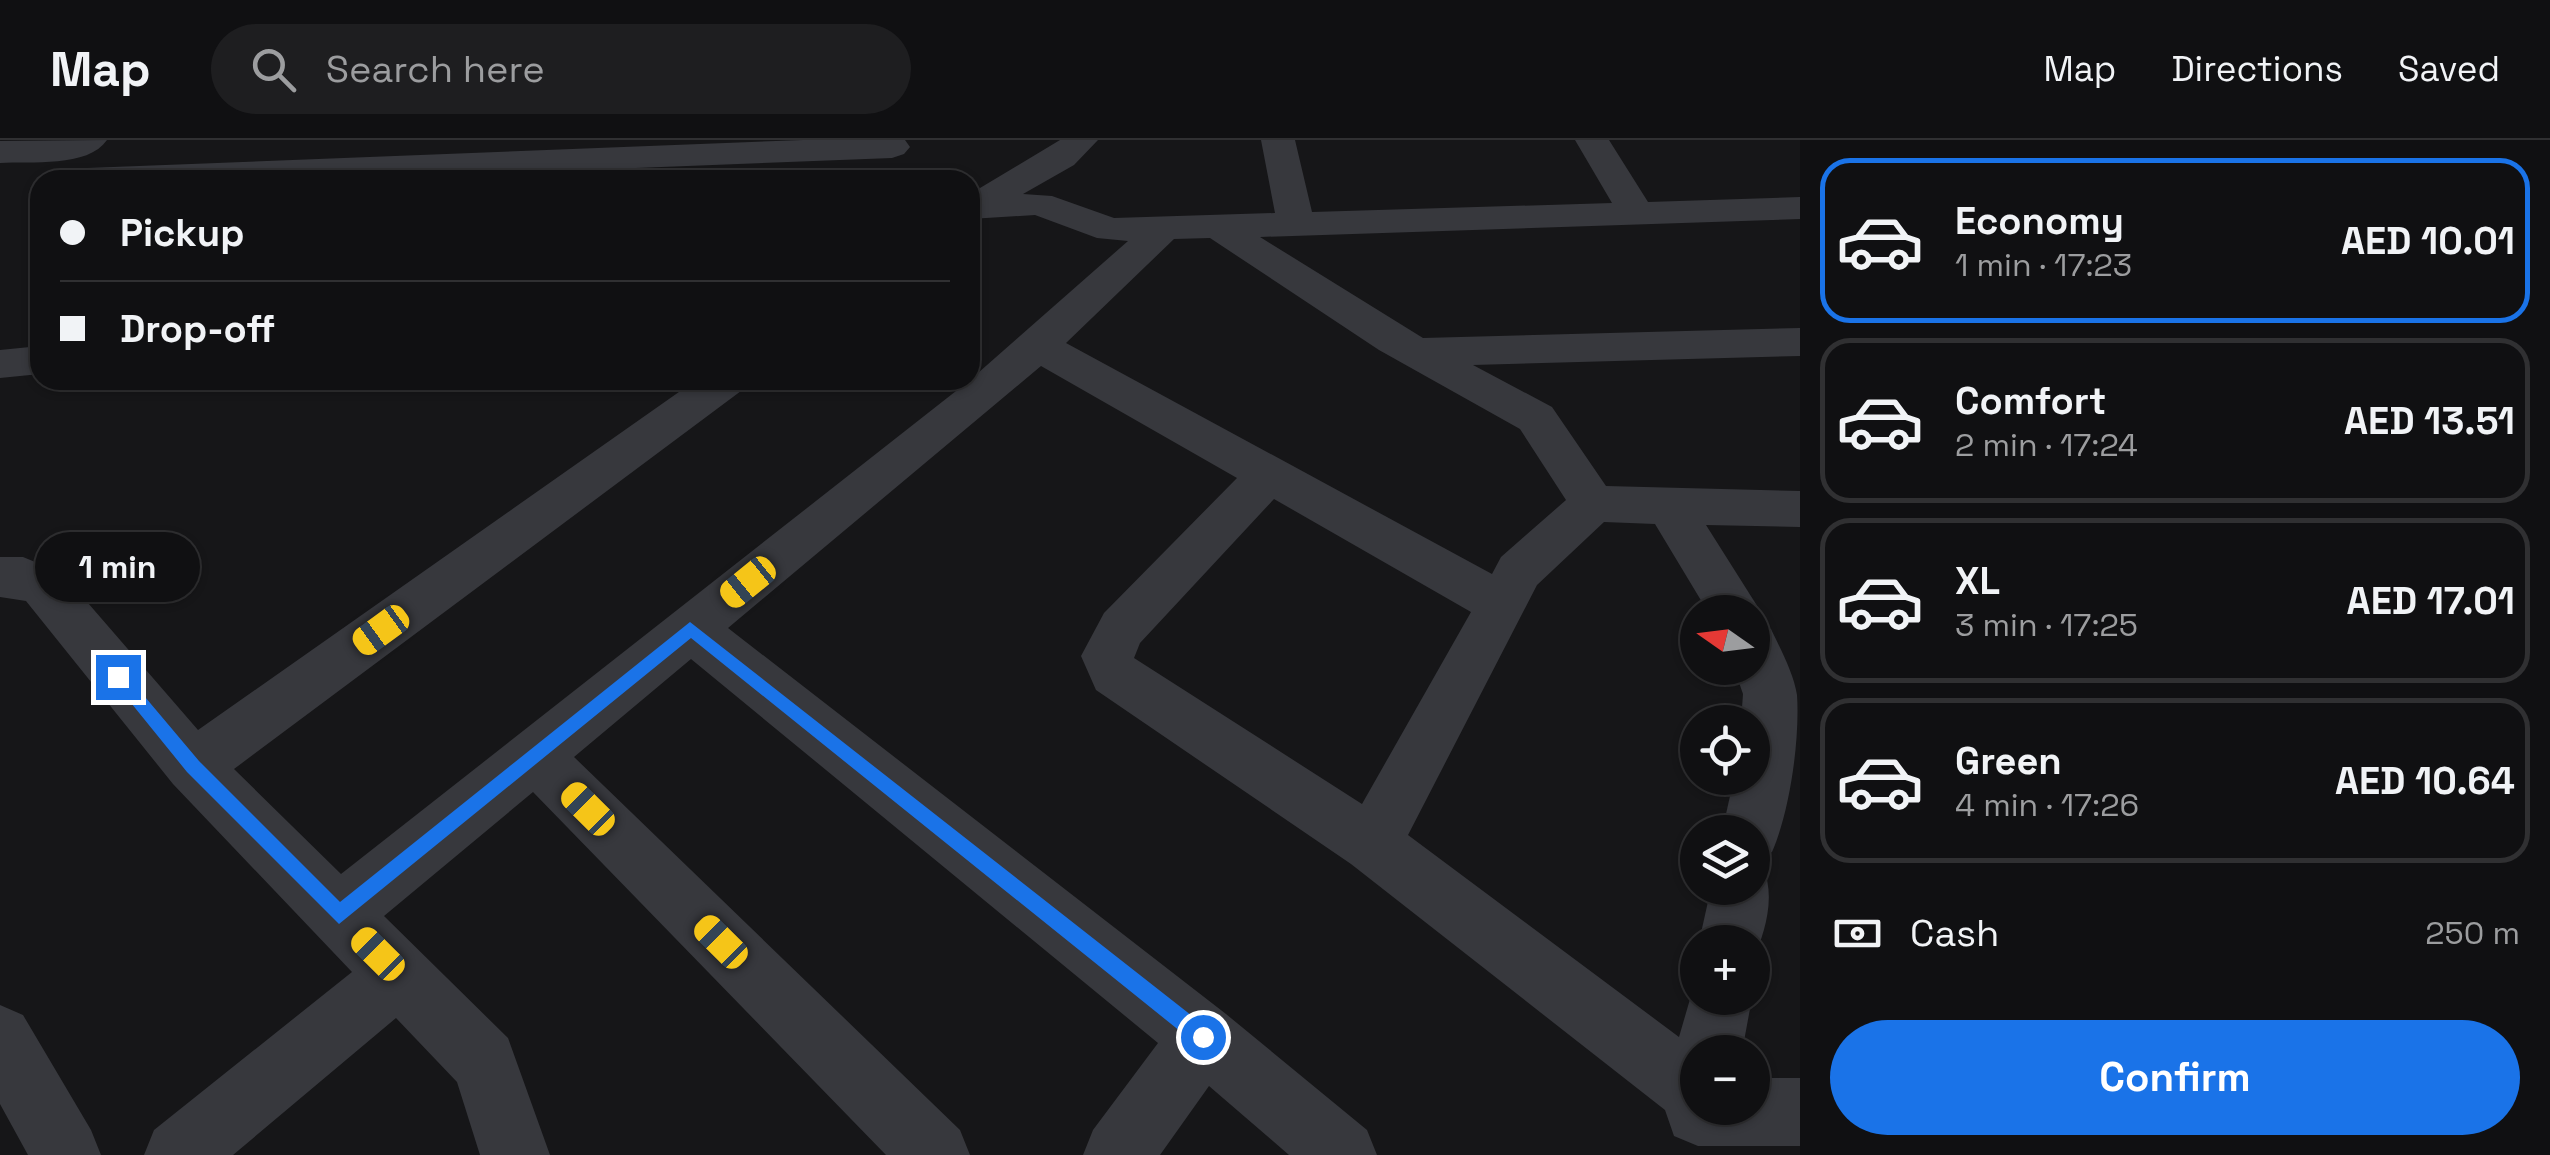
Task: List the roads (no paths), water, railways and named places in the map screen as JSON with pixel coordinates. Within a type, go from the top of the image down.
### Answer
[{"type":"street","points":[[7,157],[72,148],[90,140]]},
{"type":"street","points":[[980,203],[1061,157],[1081,140]]},
{"type":"street","points":[[1278,140],[1296,224]]},
{"type":"street","points":[[1592,140],[1637,213]]},
{"type":"street","points":[[258,170],[406,152],[605,158],[663,147],[894,156]]},
{"type":"street","points":[[7,157],[30,174]]},
{"type":"street","points":[[980,208],[1039,204],[1110,230],[1800,208]]},
{"type":"street","points":[[1217,226],[1416,352],[1536,418],[1593,504]]},
{"type":"street","points":[[339,914],[1038,346],[1164,228]]},
{"type":"street","points":[[1416,352],[1800,342]]},
{"type":"street","points":[[1038,346],[1501,604]]},
{"type":"street","points":[[0,364],[30,361]]},
{"type":"street","points":[[193,766],[712,390]]},
{"type":"street","points":[[1269,474],[1122,628],[1106,650],[1106,664],[1115,674],[1372,844],[1680,1087]]},
{"type":"street","points":[[1372,844],[1519,570],[1593,504],[1800,509]]},
{"type":"street","points":[[1669,506],[1724,595]]},
{"type":"street","points":[[0,577],[24,577],[44,587],[193,766],[484,1062],[515,1155]]},
{"type":"street","points":[[690,628],[1203,1037],[1342,1155]]},
{"type":"street","points":[[1755,815],[1767,757],[1770,694],[1767,685]]},
{"type":"street","points":[[534,756],[935,1155]]},
{"type":"street","points":[[178,1155],[398,974]]},
{"type":"street","points":[[1118,1155],[1203,1037]]},
{"type":"street","points":[[0,1038],[66,1155]]},
{"type":"street","points":[[1770,1110],[1800,1112]]}]
